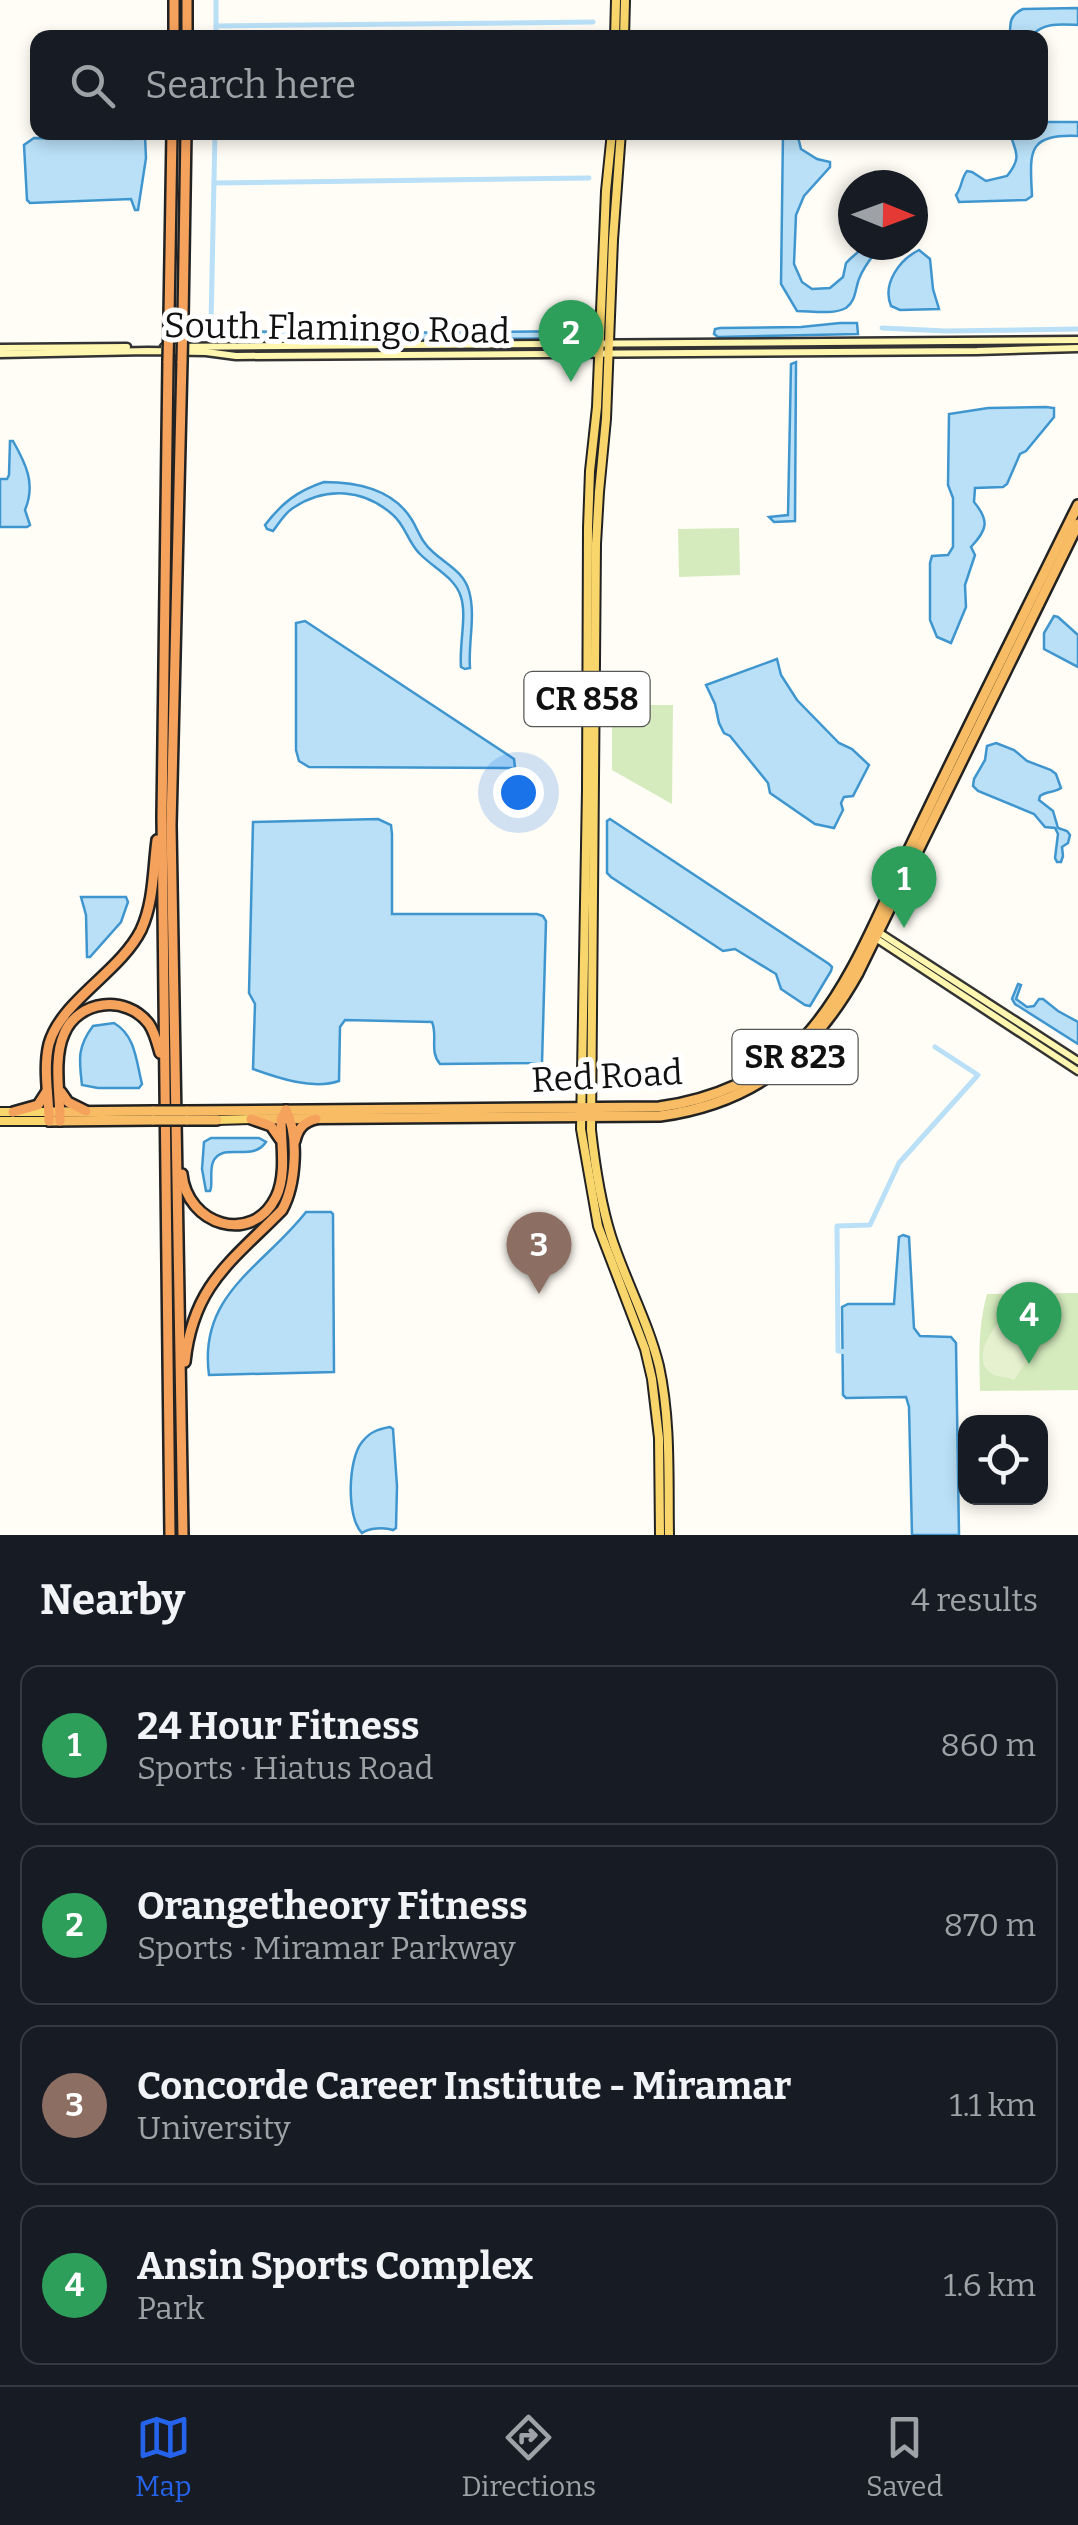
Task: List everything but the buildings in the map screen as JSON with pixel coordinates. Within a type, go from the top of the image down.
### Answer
[{"type":"highway","points":[[174,0],[174,30]]},
{"type":"highway","points":[[187,0],[187,30]]},
{"type":"highway","points":[[170,1535],[162,817],[172,140]]},
{"type":"highway","points":[[184,1535],[170,825],[186,140]]},
{"type":"highway","name":"Red Road","points":[[154,1116],[660,1116],[707,1106],[778,1071],[806,1047],[840,1005],[1078,505]]},
{"type":"highway","name":"Red Road","points":[[251,1120],[286,1116],[316,1119],[586,1113],[672,1105],[752,1082],[782,1062],[834,1001],[873,933],[1078,524]]},
{"type":"highway","points":[[54,1116],[47,1089],[47,1060],[54,1030],[129,948],[144,922],[162,817]]},
{"type":"highway","points":[[54,1116],[64,1032],[79,1014],[97,1006],[117,1005],[141,1016],[153,1031],[163,1060]]},
{"type":"highway","points":[[60,1087],[68,1102],[86,1111]]},
{"type":"highway","points":[[13,1112],[38,1105],[47,1089]]},
{"type":"highway","name":"SR 823","points":[[54,1116],[86,1111],[154,1116]]},
{"type":"highway","name":"Red Road","points":[[186,1115],[217,1120]]},
{"type":"highway","name":"SR 823","points":[[54,1116],[154,1116]]},
{"type":"highway","points":[[176,1129],[182,1142],[183,1181],[189,1200],[207,1218],[224,1224],[242,1224],[262,1214],[274,1202],[281,1180],[286,1116]]},
{"type":"highway","points":[[180,1379],[190,1328],[204,1293],[287,1200],[293,1178],[286,1116]]},
{"type":"highway","points":[[292,1148],[300,1128],[316,1119]]},
{"type":"highway","points":[[251,1120],[273,1128],[281,1144]]},
{"type":"main road","points":[[615,30],[616,0]]},
{"type":"main road","points":[[624,30],[625,0]]},
{"type":"main road","name":"CR 858","points":[[611,140],[588,528],[586,1113],[605,1250],[644,1348],[652,1379],[659,1438],[660,1535]]},
{"type":"main road","name":"CR 858","points":[[586,1113],[596,544],[619,140]]},
{"type":"main road","name":"South Flamingo Road","points":[[610,349],[1078,340]]},
{"type":"main road","name":"South Flamingo Road","points":[[0,352],[1078,348]]},
{"type":"main road","points":[[873,933],[1078,1060]]},
{"type":"main road","points":[[873,933],[1078,1071]]},
{"type":"main road","name":"SR 823","points":[[0,1112],[54,1116]]},
{"type":"main road","name":"SR 823","points":[[0,1121],[54,1116]]},
{"type":"main road","name":"Red Road","points":[[217,1120],[251,1120]]},
{"type":"main road","name":"CR 858","points":[[598,1204],[658,1366],[668,1442],[669,1535]]},
{"type":"green space","points":[[739,528],[740,575],[679,577],[678,529]]},
{"type":"green space","points":[[612,705],[673,705],[672,804],[612,770]]},
{"type":"green space","points":[[1078,1293],[1078,1390],[980,1391],[979,1354],[987,1294]]},
{"type":"green space","points":[[1032,1299],[1054,1321],[1014,1380],[994,1375],[983,1357],[989,1337],[1014,1304]]},
{"type":"water","points":[[1078,8],[1078,25],[1010,30],[1013,17],[1023,9]]},
{"type":"water","points":[[1048,122],[1078,122],[1078,136],[1049,138]]},
{"type":"water","points":[[31,140],[145,140],[138,210],[131,199],[30,203],[24,145]]},
{"type":"water","points":[[783,140],[799,140],[801,149],[830,162],[830,167],[804,196],[796,215],[794,264],[802,282],[812,289],[830,288],[843,277],[849,260],[870,260],[846,308],[797,311],[781,284]]},
{"type":"water","points":[[1012,140],[1045,140],[1032,157],[1032,196],[1026,200],[959,202],[956,195],[967,171],[986,181],[1007,176],[1016,159]]},
{"type":"water","points":[[930,259],[939,309],[900,310],[891,306],[889,289],[905,260]]},
{"type":"water","points":[[857,323],[858,334],[714,334],[720,328]]},
{"type":"water","points":[[213,331],[592,333],[589,338],[211,342]]},
{"type":"water","points":[[796,362],[795,521],[774,522],[769,517],[788,515],[791,364]]},
{"type":"water","points":[[988,408],[1054,408],[1054,417],[1020,454],[1007,484],[975,488],[974,502],[983,515],[984,525],[971,547],[975,555],[965,585],[966,607],[951,643],[937,637],[930,620],[930,563],[932,556],[948,555],[953,547],[953,498],[948,485],[949,414]]},
{"type":"water","points":[[10,441],[28,474],[27,527],[0,527],[0,479],[9,475]]},
{"type":"water","points":[[324,482],[362,486],[395,501],[429,549],[463,579],[472,610],[470,668],[461,667],[463,613],[458,590],[419,553],[397,519],[382,506],[357,496],[318,496],[290,510],[273,531],[267,529],[265,525],[284,504]]},
{"type":"water","points":[[1054,616],[1078,635],[1078,667],[1044,649],[1044,633]]},
{"type":"water","points":[[305,621],[514,759],[515,768],[309,767],[299,761],[296,623]]},
{"type":"water","points":[[777,659],[781,675],[797,700],[839,743],[869,765],[853,796],[844,797],[843,810],[834,828],[815,824],[770,793],[768,783],[724,733],[706,685]]},
{"type":"water","points":[[996,743],[1056,774],[1061,788],[1042,794],[1039,800],[1053,811],[1058,828],[1070,835],[1062,847],[1061,862],[1055,858],[1055,828],[1045,827],[1034,814],[973,786],[987,746]]},
{"type":"water","points":[[378,819],[391,825],[392,914],[543,916],[546,921],[542,1063],[440,1064],[435,1054],[432,1022],[345,1020],[340,1027],[339,1081],[307,1084],[253,1069],[255,1004],[249,993],[253,822]]},
{"type":"water","points":[[610,819],[829,964],[831,971],[810,1006],[781,989],[776,974],[735,949],[723,951],[611,877],[607,873]]},
{"type":"water","points":[[81,897],[126,897],[128,902],[121,922],[90,957],[87,957],[86,915]]},
{"type":"water","points":[[1018,984],[1021,985],[1016,999],[1027,1007],[1043,999],[1078,1022],[1078,1044],[1015,1004],[1012,999]]},
{"type":"water","points":[[114,1023],[131,1042],[142,1084],[139,1088],[82,1085],[80,1061],[84,1041],[93,1026]]},
{"type":"water","points":[[211,1138],[259,1138],[266,1142],[253,1151],[217,1156],[212,1165],[211,1188],[206,1191],[202,1169],[204,1142]]},
{"type":"water","points":[[306,1212],[333,1214],[334,1372],[209,1375],[208,1347],[213,1323],[224,1302]]},
{"type":"water","points":[[899,1237],[909,1237],[914,1328],[920,1336],[951,1337],[956,1343],[959,1535],[912,1535],[906,1397],[843,1395],[842,1307],[894,1304]]},
{"type":"water","points":[[390,1427],[397,1486],[396,1528],[362,1533],[351,1502],[354,1461],[365,1439]]},
{"type":"waterway","points":[[216,0],[216,30]]},
{"type":"waterway","points":[[216,26],[593,22]]},
{"type":"waterway","points":[[211,323],[215,140]]},
{"type":"waterway","points":[[214,183],[589,178]]},
{"type":"waterway","points":[[882,328],[1078,329]]},
{"type":"waterway","points":[[847,1352],[838,1351],[837,1226],[870,1225],[899,1163],[978,1075],[935,1047]]},
{"type":"place","name":"Orangetheory Fitness","points":[[571,382]]},
{"type":"place","name":"24 Hour Fitness","points":[[904,928]]},
{"type":"place","name":"Concorde Career Institute - Miramar","points":[[539,1294]]},
{"type":"place","name":"Ansin Sports Complex","points":[[1029,1364]]}]
